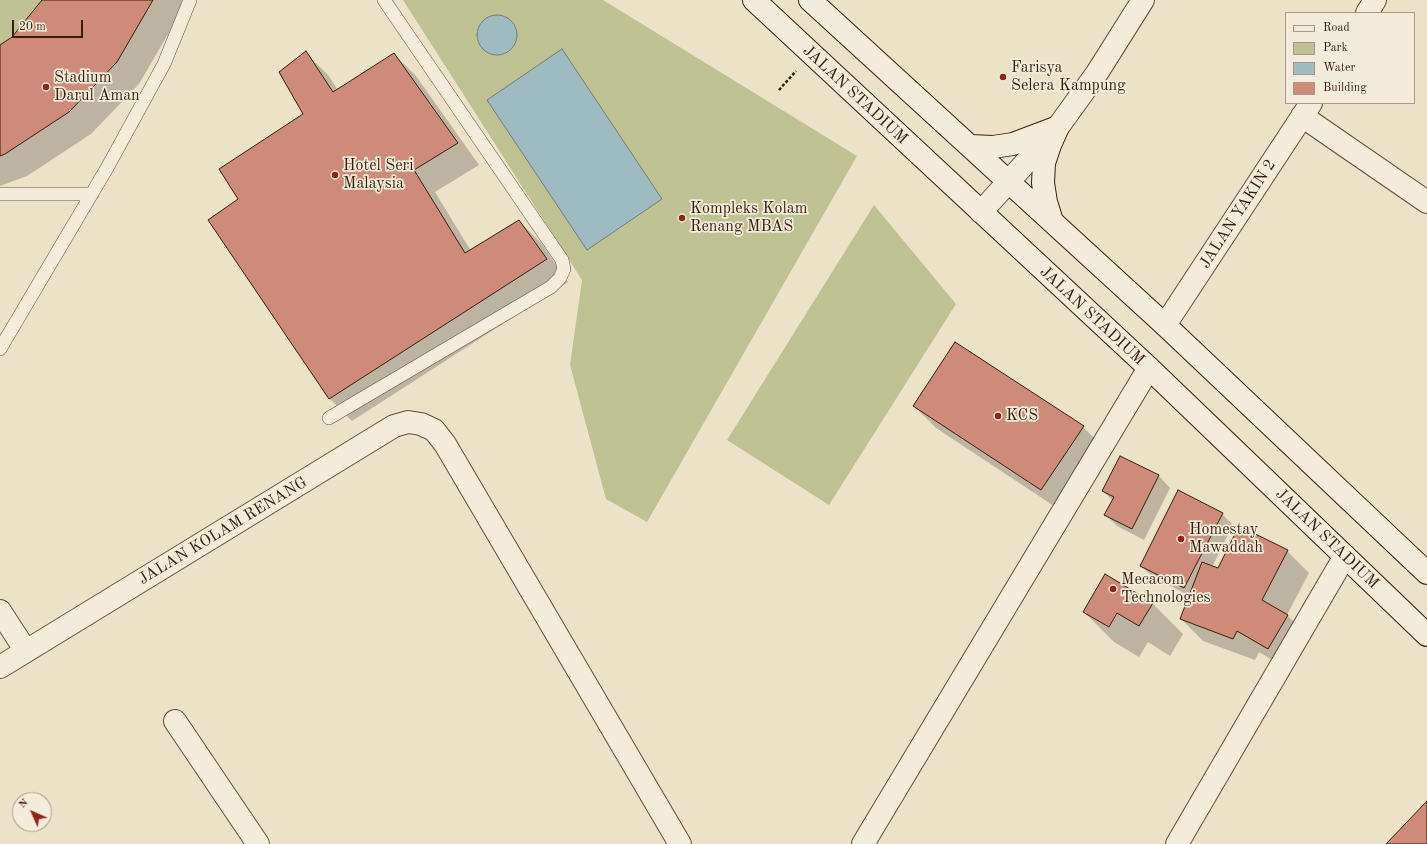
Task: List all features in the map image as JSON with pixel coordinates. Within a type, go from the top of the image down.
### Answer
[{"type":"street","name":"JALAN STADIUM","points":[[754,0],[1149,368],[1427,635]]},
{"type":"street","points":[[810,0],[1165,324],[1427,573]]},
{"type":"street","points":[[981,212],[1058,127],[1097,73],[1143,0]]},
{"type":"street","points":[[1368,12],[1375,0]]},
{"type":"street","points":[[1307,110],[1427,202]]},
{"type":"street","name":"JALAN YAKIN 2","points":[[1165,324],[1307,110]]},
{"type":"street","points":[[970,146],[993,147],[1013,144],[1058,127]]},
{"type":"street","points":[[1052,221],[1046,202],[1043,176],[1044,163],[1050,144],[1058,127]]},
{"type":"street","points":[[865,843],[1149,368]]},
{"type":"street","name":"JALAN KOLAM RENANG","points":[[0,667],[394,426],[408,422],[421,424],[434,430],[445,444],[680,844]]},
{"type":"street","points":[[1177,844],[1345,556]]},
{"type":"street","points":[[0,611],[26,651]]},
{"type":"street","points":[[175,721],[258,844]]},
{"type":"lane","points":[[0,349],[107,168],[164,64],[190,0]]},
{"type":"lane","points":[[329,418],[551,287],[560,278],[564,269],[562,260],[384,0]]},
{"type":"lane","points":[[0,194],[92,194]]},
{"type":"path","points":[[779,90],[796,71]]},
{"type":"green space","points":[[0,0],[42,0],[12,37],[0,45]]},
{"type":"green space","name":"Kompleks Kolam Renang MBAS","points":[[403,0],[603,0],[857,156],[647,522],[606,499],[570,365],[582,280]]},
{"type":"green space","points":[[874,205],[956,304],[829,505],[727,440]]},
{"type":"water","points":[[501,15],[508,18],[514,24],[517,35],[516,43],[508,52],[501,55],[493,55],[486,52],[478,43],[477,31],[480,24],[489,16]]},
{"type":"water","points":[[562,49],[662,199],[587,250],[487,100]]},
{"type":"building","name":"Stadium Darul Aman","points":[[42,0],[153,0],[117,62],[69,112],[0,156],[0,45],[12,37]]},
{"type":"building","points":[[306,51],[333,92],[394,53],[458,143],[414,170],[465,253],[519,220],[547,259],[329,399],[208,220],[238,199],[219,169],[303,114],[279,72]]},
{"type":"building","name":"KCS","points":[[955,342],[1084,426],[1041,490],[913,406]]},
{"type":"building","name":"Homestay Mawaddah","points":[[1120,456],[1159,475],[1132,529],[1104,515],[1114,497],[1102,491]]},
{"type":"building","name":"Homestay Mawaddah","points":[[1178,490],[1223,513],[1184,588],[1140,566]]},
{"type":"building","points":[[1239,526],[1288,550],[1262,600],[1288,615],[1268,649],[1237,631],[1233,639],[1180,619],[1202,562],[1218,568]]},
{"type":"building","name":"Mecacom Technologies","points":[[1105,574],[1153,603],[1139,626],[1117,613],[1109,627],[1083,612]]},
{"type":"building","points":[[1427,801],[1427,844],[1386,844]]},
{"type":"place","name":"Farisya Selera Kampung","points":[[1003,77]]},
{"type":"place","name":"Stadium Darul Aman","points":[[46,87]]},
{"type":"place","name":"Hotel Seri Malaysia","points":[[335,175]]},
{"type":"place","name":"Kompleks Kolam Renang MBAS","points":[[682,218]]},
{"type":"place","name":"KCS","points":[[998,416]]},
{"type":"place","name":"Homestay Mawaddah","points":[[1181,539]]},
{"type":"place","name":"Mecacom Technologies","points":[[1113,589]]}]
